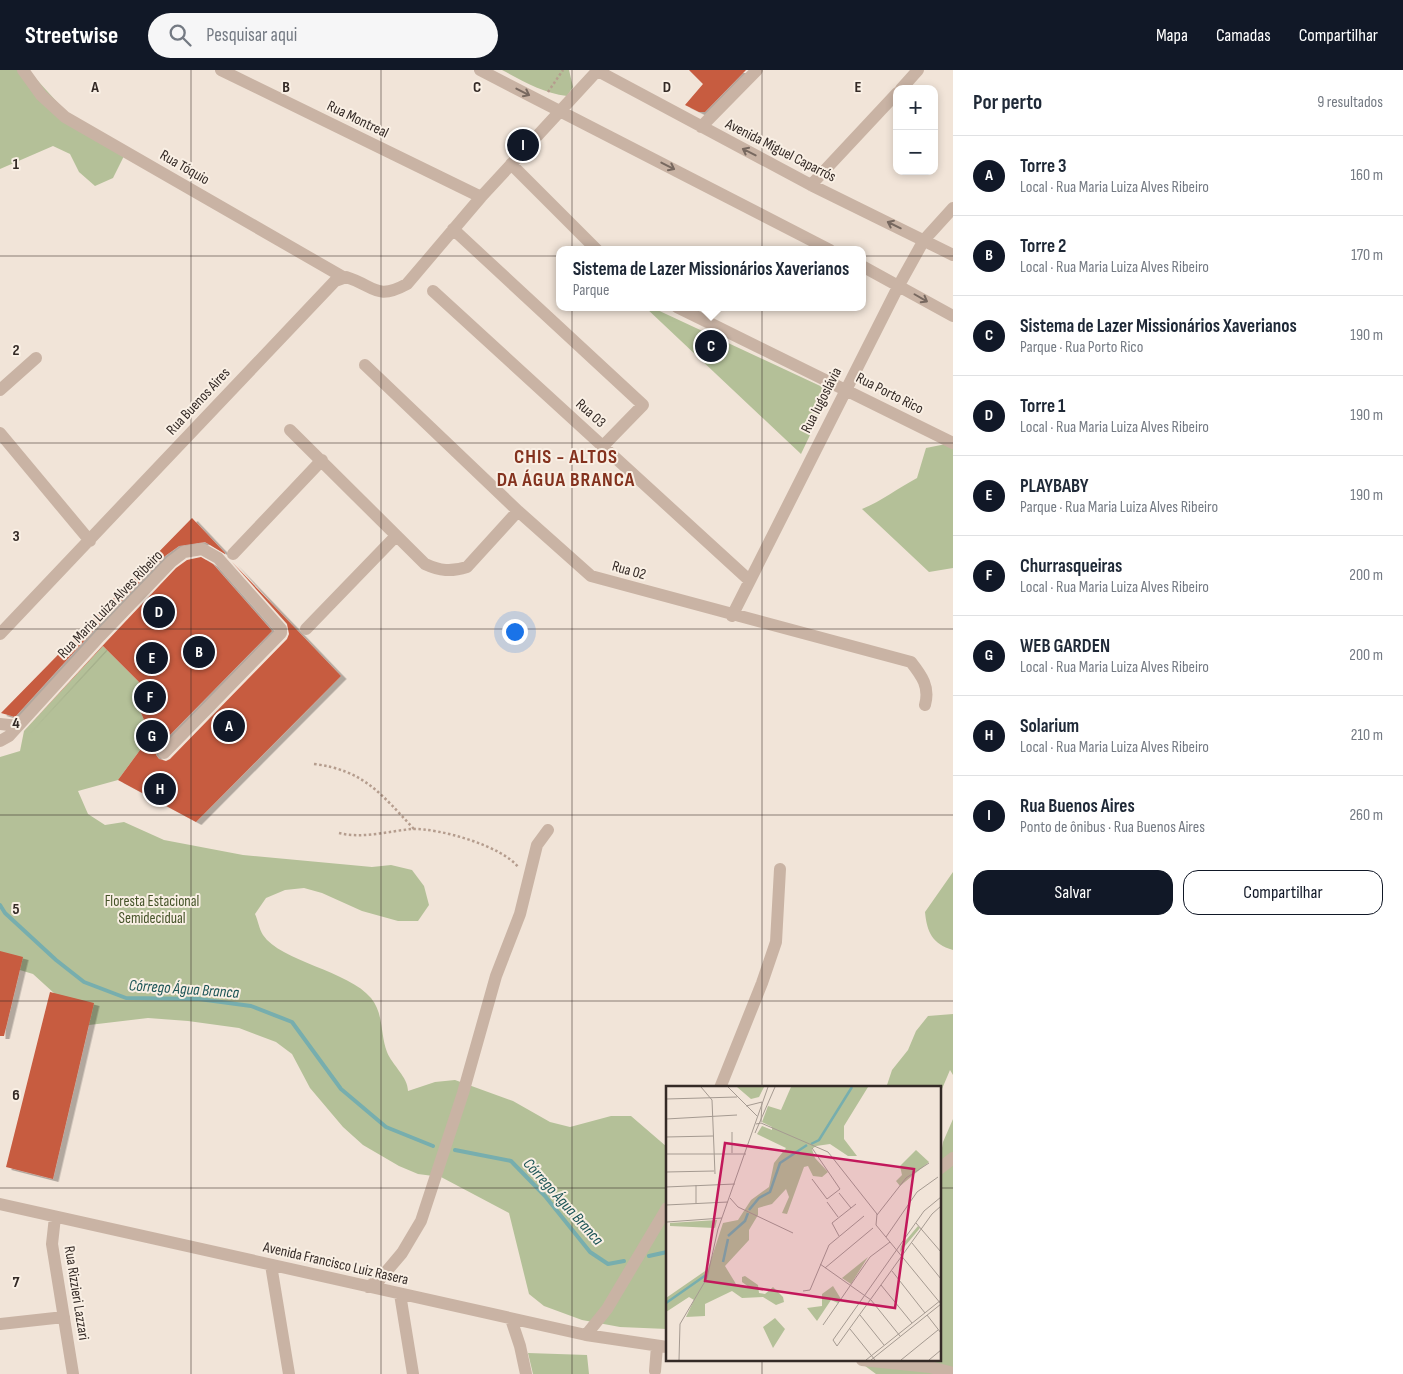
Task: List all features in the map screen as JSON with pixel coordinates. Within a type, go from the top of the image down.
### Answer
[{"type":"street","name":"Rua Tóquio","points":[[23,70],[41,94],[65,117],[343,277]]},
{"type":"street","name":"Rua Montreal","points":[[221,70],[481,196]]},
{"type":"street","points":[[480,70],[822,246]]},
{"type":"street","points":[[343,277],[381,293],[391,292],[414,278],[481,196],[597,70]]},
{"type":"street","name":"Avenida Miguel Caparrós","points":[[597,70],[812,185],[953,255]]},
{"type":"street","points":[[701,127],[757,70]]},
{"type":"street","points":[[905,85],[918,70]]},
{"type":"street","points":[[812,185],[893,97]]},
{"type":"street","points":[[511,164],[593,246]]},
{"type":"street","name":"Rua Iugoslávia","points":[[732,616],[899,285],[924,240],[953,208]]},
{"type":"street","points":[[453,230],[643,405],[603,446]]},
{"type":"street","points":[[866,268],[953,316]]},
{"type":"street","name":"Rua Buenos Aires","points":[[0,634],[90,541],[229,390],[335,281],[343,277]]},
{"type":"street","name":"Rua 03","points":[[433,291],[749,580]]},
{"type":"street","name":"Rua Porto Rico","points":[[686,311],[846,388],[953,443]]},
{"type":"street","points":[[0,390],[36,358]]},
{"type":"street","name":"Rua 02","points":[[365,366],[518,512],[591,576],[732,616],[911,662],[924,678],[927,695],[925,705]]},
{"type":"street","points":[[290,430],[424,564],[440,571],[456,571],[467,567],[518,512]]},
{"type":"street","points":[[0,433],[90,541]]},
{"type":"street","points":[[233,554],[322,460]]},
{"type":"street","points":[[306,629],[396,536]]},
{"type":"street","name":"Rua Maria Luiza Alves Ribeiro","points":[[18,726],[171,562],[184,552],[202,549],[218,558],[281,629],[281,633],[164,753]]},
{"type":"street","points":[[0,724],[18,726]]},
{"type":"street","points":[[0,740],[9,736],[18,726]]},
{"type":"street","points":[[368,1287],[380,1279],[396,1259],[421,1221],[463,1093],[496,976],[520,914],[537,845],[548,830]]},
{"type":"street","points":[[721,1086],[762,983],[776,942],[780,870]]},
{"type":"street","points":[[941,1167],[953,1158]]},
{"type":"street","name":"Avenida Francisco Luiz Rasera","points":[[0,1204],[511,1319],[586,1335],[662,1347]]},
{"type":"street","points":[[586,1335],[607,1309],[666,1210]]},
{"type":"street","name":"Rua Rizzieri Lazzari","points":[[55,1217],[52,1244],[73,1374]]},
{"type":"street","points":[[271,1265],[289,1374]]},
{"type":"street","points":[[400,1294],[414,1374]]},
{"type":"street","points":[[0,1324],[64,1317]]},
{"type":"street","points":[[511,1319],[520,1346],[526,1374]]},
{"type":"street","points":[[655,1371],[662,1347]]},
{"type":"street","points":[[881,1362],[930,1367],[953,1373]]},
{"type":"path","points":[[541,102],[563,70]]},
{"type":"path","points":[[314,764],[331,766],[361,777],[414,829]]},
{"type":"path","points":[[339,833],[362,834],[414,829],[483,843],[516,863],[523,873],[526,890]]},
{"type":"green space","points":[[0,70],[28,70],[86,134],[126,152],[113,178],[95,186],[79,172],[70,154],[53,146],[0,169]]},
{"type":"green space","points":[[502,70],[569,70],[573,87],[567,96],[558,94],[533,86]]},
{"type":"green space","points":[[649,311],[660,311],[831,391],[801,454]]},
{"type":"green space","points":[[946,444],[953,448],[953,568],[929,572],[862,509],[917,478],[926,448]]},
{"type":"green space","name":"Floresta Estacional Semidecidual","points":[[103,646],[139,682],[136,700],[144,720],[139,728],[143,746],[118,780],[78,791],[88,814],[105,825],[124,822],[164,840],[243,855],[372,867],[391,865],[412,870],[424,886],[429,905],[418,921],[398,921],[362,911],[322,893],[304,888],[285,890],[266,898],[255,914],[263,935],[272,944],[284,952],[347,980],[371,998],[380,1017],[387,1052],[403,1076],[408,1091],[435,1082],[455,1080],[513,1101],[550,1122],[570,1127],[611,1116],[631,1116],[666,1146],[666,1329],[620,1327],[582,1320],[544,1306],[529,1294],[509,1213],[441,1177],[418,1174],[399,1166],[363,1145],[343,1127],[310,1088],[292,1054],[276,1042],[239,1028],[188,1021],[148,1018],[89,1025],[33,974],[0,964],[0,757],[20,751],[24,731]]},
{"type":"green space","points":[[953,872],[953,950],[935,941],[927,926],[925,912]]},
{"type":"green space","points":[[953,1014],[953,1075],[950,1070],[941,1091],[941,1086],[887,1086],[892,1070],[908,1050],[916,1031],[928,1016]]},
{"type":"green space","points":[[953,1119],[953,1374],[876,1374],[860,1362],[941,1362],[941,1154],[943,1142]]},
{"type":"green space","points":[[528,1353],[587,1355],[589,1374],[533,1374]]},
{"type":"building","points":[[689,70],[746,70],[705,112],[699,112],[685,105],[703,84]]},
{"type":"building","points":[[192,518],[225,554],[205,542],[179,546],[165,556],[94,630],[15,717],[1,713]]},
{"type":"building","points":[[201,557],[213,564],[272,631],[158,747],[156,755],[159,759],[166,761],[170,759],[287,639],[289,634],[287,624],[232,562],[341,676],[196,822],[118,780],[143,746],[139,728],[144,720],[136,700],[139,682],[103,646],[24,731],[106,642],[176,568],[187,560]]},
{"type":"building","points":[[0,951],[23,957],[4,1036],[0,1036]]},
{"type":"building","points":[[50,992],[94,1003],[53,1179],[6,1167]]},
{"type":"waterway","name":"Córrego Água Branca","points":[[0,905],[5,913],[56,960],[84,982],[126,998],[199,999],[251,1006],[292,1022],[341,1089],[386,1127],[433,1146]]},
{"type":"waterway","name":"Córrego Água Branca","points":[[455,1150],[511,1161],[545,1196],[590,1252],[608,1264],[624,1261]]},
{"type":"waterway","name":"Córrego Água Branca","points":[[649,1256],[666,1252]]},
{"type":"place","name":"Rua Buenos Aires","points":[[523,145]]},
{"type":"place","name":"Sistema de Lazer Missionários Xaverianos","points":[[711,346]]},
{"type":"place","name":"Torre 1","points":[[159,612]]},
{"type":"place","name":"Torre 2","points":[[199,652]]},
{"type":"place","name":"PLAYBABY","points":[[152,658]]},
{"type":"place","name":"Churrasqueiras","points":[[150,697]]},
{"type":"place","name":"Torre 3","points":[[229,726]]},
{"type":"place","name":"WEB GARDEN","points":[[152,736]]},
{"type":"place","name":"Solarium","points":[[160,789]]},
{"type":"district","name":"CHIS - ALTOS DA ÁGUA BRANCA","points":[[566,468]]}]
